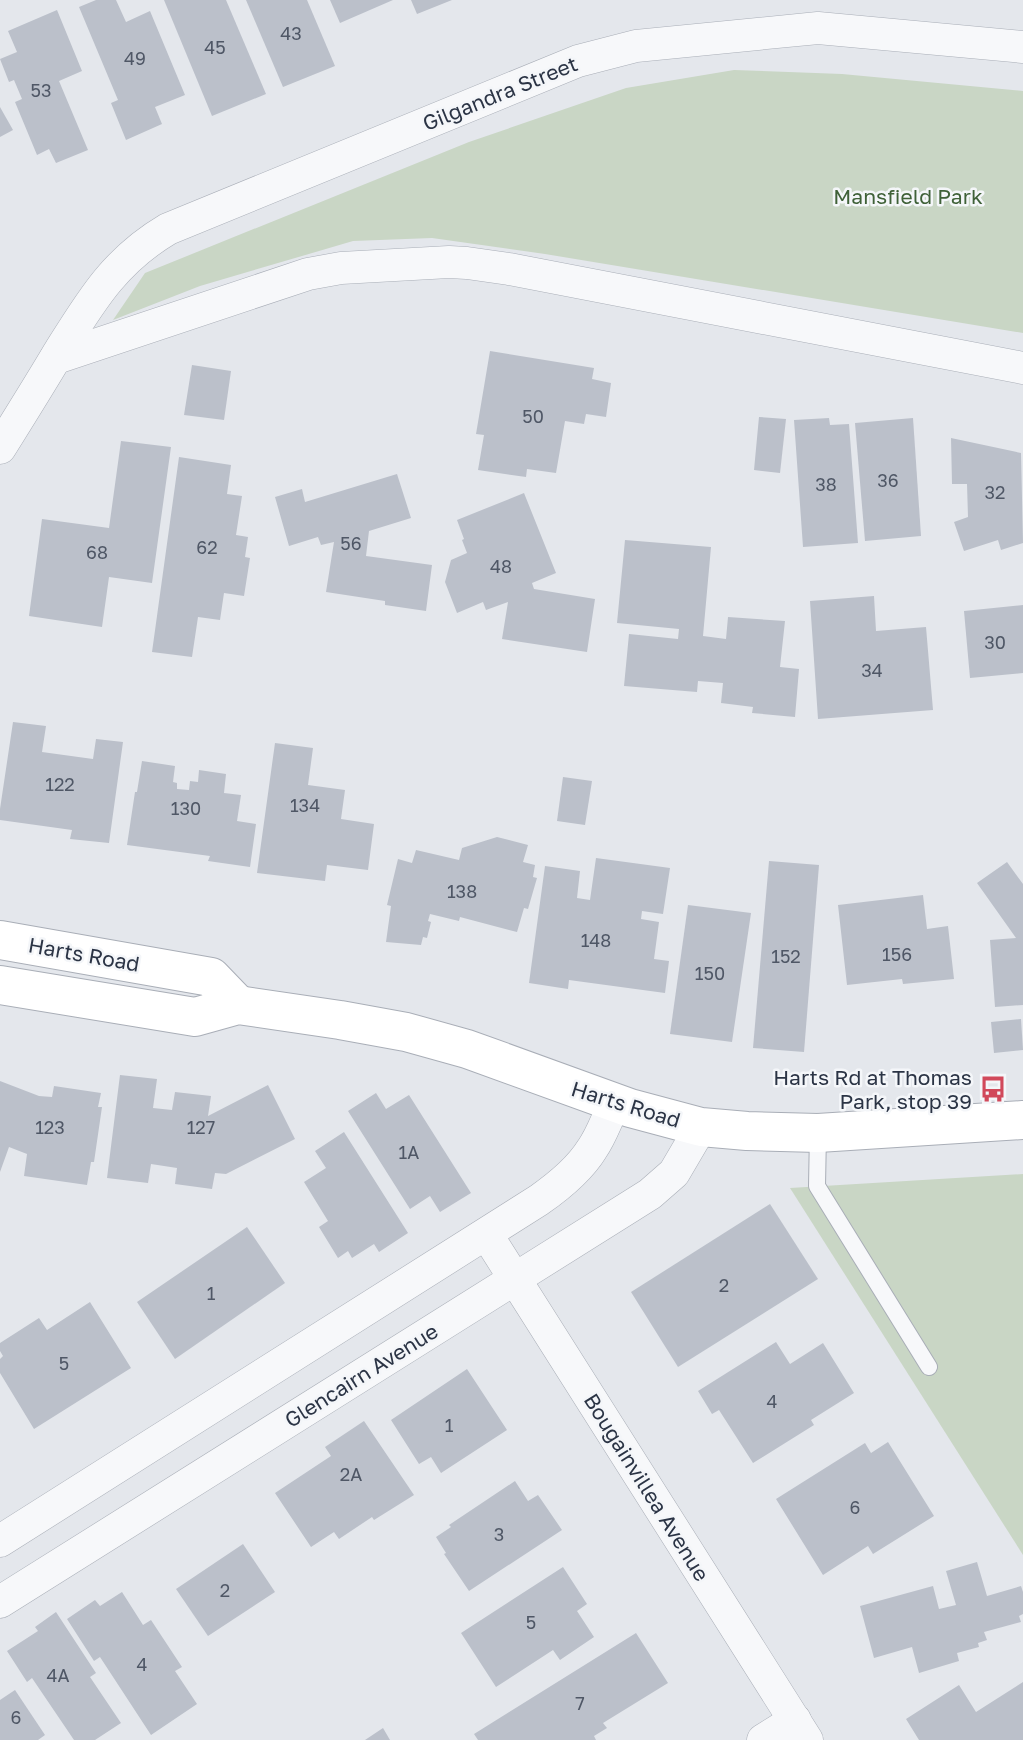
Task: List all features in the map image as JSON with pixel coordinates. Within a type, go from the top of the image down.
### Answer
[{"type":"street","name":"Gilgandra Street","points":[[0,448],[93,298],[131,255],[167,229],[578,61],[635,47],[818,28],[1023,47]]},
{"type":"street","points":[[56,358],[308,274],[341,268],[449,262],[509,269],[1023,368]]},
{"type":"street","name":"Harts Road","points":[[0,940],[211,977],[238,1005]]},
{"type":"street","name":"Harts Road","points":[[0,985],[195,1017],[238,1005],[340,1020],[416,1035],[488,1056],[615,1103],[701,1127],[818,1133],[1023,1121]]},
{"type":"street","points":[[0,1541],[550,1193],[578,1167],[594,1146],[615,1103]]},
{"type":"street","name":"Glencairn Avenue","points":[[0,1602],[650,1194],[674,1173],[701,1127]]},
{"type":"street","name":"Bougainvillea Avenue","points":[[487,1235],[801,1730]]},
{"type":"street","points":[[763,1740],[801,1730]]},
{"type":"lane","points":[[818,1133],[817,1186],[929,1367]]},
{"type":"green space","name":"Mansfield Park","points":[[734,70],[842,74],[1023,91],[1023,333],[545,254],[432,238],[353,241],[200,286],[113,320],[145,273],[469,142],[626,88]]},
{"type":"green space","points":[[1023,1174],[1023,1555],[790,1188]]},
{"type":"building","points":[[96,0],[116,0],[126,22],[150,11],[185,95],[155,107],[162,124],[126,140],[111,103],[118,100],[79,7]]},
{"type":"building","points":[[164,0],[226,0],[266,94],[212,116]]},
{"type":"building","points":[[246,0],[307,0],[335,66],[283,87]]},
{"type":"building","points":[[330,0],[393,0],[340,23]]},
{"type":"building","points":[[411,0],[452,0],[417,14]]},
{"type":"building","points":[[57,10],[82,71],[59,81],[88,150],[56,163],[49,149],[37,155],[15,102],[22,99],[14,80],[9,82],[0,59],[17,52],[8,31]]},
{"type":"building","points":[[0,107],[13,130],[0,137]]},
{"type":"building","points":[[490,351],[594,368],[592,379],[611,383],[606,417],[586,414],[584,424],[565,421],[556,473],[527,469],[526,477],[478,470],[484,435],[476,434]]},
{"type":"building","points":[[192,365],[231,371],[224,420],[184,415]]},
{"type":"building","points":[[759,417],[786,419],[780,473],[754,470]]},
{"type":"building","points":[[829,418],[830,425],[849,424],[858,543],[803,547],[794,420]]},
{"type":"building","points":[[913,418],[921,536],[865,541],[855,423]]},
{"type":"building","points":[[951,438],[1021,453],[1023,543],[1001,550],[998,540],[964,551],[954,522],[968,517],[967,484],[952,484]]},
{"type":"building","points":[[121,441],[171,447],[152,583],[109,577],[102,627],[29,616],[42,519],[109,528]]},
{"type":"building","points":[[179,457],[231,465],[227,494],[242,496],[236,535],[248,537],[245,557],[250,558],[244,596],[224,593],[220,620],[198,617],[192,657],[152,652]]},
{"type":"building","points":[[397,474],[411,518],[369,531],[366,556],[432,565],[426,611],[385,605],[385,601],[326,592],[334,542],[321,545],[318,537],[289,546],[275,497],[302,489],[305,502]]},
{"type":"building","points":[[524,493],[556,573],[532,583],[534,589],[595,599],[587,652],[502,639],[508,602],[486,610],[483,602],[457,613],[445,582],[451,560],[467,553],[457,520]]},
{"type":"building","points":[[625,540],[711,547],[703,636],[726,639],[728,617],[785,621],[780,667],[799,669],[795,717],[752,713],[753,707],[721,703],[723,683],[698,681],[697,692],[624,686],[629,634],[678,639],[679,629],[617,623]]},
{"type":"building","points":[[874,596],[876,631],[926,627],[933,710],[818,719],[810,601]]},
{"type":"building","points":[[1023,605],[1023,673],[970,678],[964,611]]},
{"type":"building","points":[[13,722],[46,726],[42,752],[93,759],[96,739],[123,742],[109,843],[70,839],[72,830],[0,820]]},
{"type":"building","points":[[275,743],[313,748],[308,785],[345,790],[341,819],[374,824],[368,870],[327,865],[325,881],[257,873]]},
{"type":"building","points":[[142,761],[175,766],[173,782],[177,783],[177,789],[189,790],[190,781],[198,782],[199,770],[226,774],[224,793],[241,795],[237,821],[256,824],[250,867],[208,861],[210,856],[127,845]]},
{"type":"building","points":[[563,777],[592,781],[585,825],[557,821]]},
{"type":"building","points":[[497,837],[528,845],[523,862],[535,865],[533,877],[537,878],[528,909],[524,908],[517,932],[460,917],[459,921],[430,914],[427,938],[423,937],[421,945],[386,942],[391,906],[387,905],[398,859],[412,863],[416,850],[459,860],[462,848]]},
{"type":"building","points":[[596,858],[670,868],[663,914],[642,911],[641,919],[659,922],[654,959],[669,961],[665,993],[569,980],[568,989],[529,983],[545,866],[580,871],[577,898],[590,900]]},
{"type":"building","points":[[769,861],[819,865],[804,1052],[753,1048]]},
{"type":"building","points":[[1007,862],[1023,884],[1023,1005],[995,1007],[990,940],[1016,938],[977,883]]},
{"type":"building","points":[[923,895],[927,929],[948,926],[954,979],[903,984],[902,979],[847,985],[838,905]]},
{"type":"building","points":[[688,905],[751,913],[732,1042],[670,1034]]},
{"type":"building","points":[[1021,1019],[1023,1050],[994,1053],[991,1022]]},
{"type":"building","points":[[120,1075],[157,1079],[153,1108],[172,1110],[175,1092],[211,1096],[208,1116],[268,1085],[295,1139],[226,1174],[215,1173],[212,1189],[175,1184],[177,1168],[151,1164],[148,1183],[107,1178]]},
{"type":"building","points":[[0,1081],[39,1096],[52,1097],[54,1086],[101,1093],[98,1107],[102,1107],[94,1162],[91,1162],[87,1185],[24,1176],[27,1154],[9,1147],[0,1172]]},
{"type":"building","points":[[376,1093],[386,1109],[409,1095],[471,1193],[440,1212],[430,1196],[410,1209],[348,1111]]},
{"type":"building","points":[[344,1132],[408,1233],[379,1252],[374,1244],[352,1258],[348,1251],[338,1258],[319,1227],[328,1221],[304,1182],[326,1168],[315,1151]]},
{"type":"building","points":[[770,1204],[818,1279],[678,1367],[631,1292]]},
{"type":"building","points":[[247,1227],[285,1283],[175,1359],[137,1302]]},
{"type":"building","points":[[90,1302],[131,1368],[34,1429],[0,1373],[0,1359],[3,1356],[0,1343],[39,1318],[47,1330]]},
{"type":"building","points":[[776,1342],[790,1364],[823,1343],[854,1393],[811,1420],[814,1425],[753,1463],[719,1410],[712,1414],[698,1391]]},
{"type":"building","points":[[467,1369],[507,1430],[441,1473],[431,1457],[419,1464],[391,1420]]},
{"type":"building","points":[[364,1421],[414,1495],[374,1520],[372,1517],[339,1539],[334,1532],[311,1547],[275,1493],[331,1456],[325,1447]]},
{"type":"building","points":[[888,1442],[934,1516],[873,1554],[868,1546],[823,1575],[776,1499],[865,1443],[871,1453]]},
{"type":"building","points":[[515,1481],[528,1501],[538,1495],[562,1530],[469,1591],[436,1537],[451,1527],[449,1525]]},
{"type":"building","points":[[243,1544],[275,1592],[208,1636],[176,1589]]},
{"type":"building","points":[[977,1562],[987,1596],[1021,1586],[1021,1622],[984,1632],[987,1640],[978,1643],[979,1647],[957,1653],[959,1661],[919,1673],[912,1647],[874,1658],[860,1606],[933,1586],[939,1609],[956,1605],[946,1571]]},
{"type":"building","points":[[563,1567],[587,1604],[577,1611],[594,1637],[560,1660],[553,1650],[496,1687],[461,1633]]},
{"type":"building","points":[[122,1592],[143,1625],[151,1620],[182,1667],[175,1671],[197,1704],[151,1735],[100,1657],[94,1661],[67,1619],[95,1600],[100,1606]]},
{"type":"building","points":[[56,1612],[96,1673],[90,1677],[121,1723],[95,1740],[74,1740],[32,1678],[27,1682],[7,1651],[38,1631],[35,1627]]},
{"type":"building","points":[[636,1633],[668,1683],[603,1723],[607,1728],[594,1736],[596,1740],[478,1740],[474,1734]]},
{"type":"building","points":[[1023,1682],[1023,1740],[919,1740],[906,1719],[959,1685],[976,1712]]},
{"type":"building","points":[[15,1690],[45,1735],[38,1740],[0,1740],[0,1700]]},
{"type":"building","points":[[383,1728],[390,1740],[365,1740]]},
{"type":"place","name":"Harts Rd at Thomas Park, stop 39","points":[[993,1089]]}]
